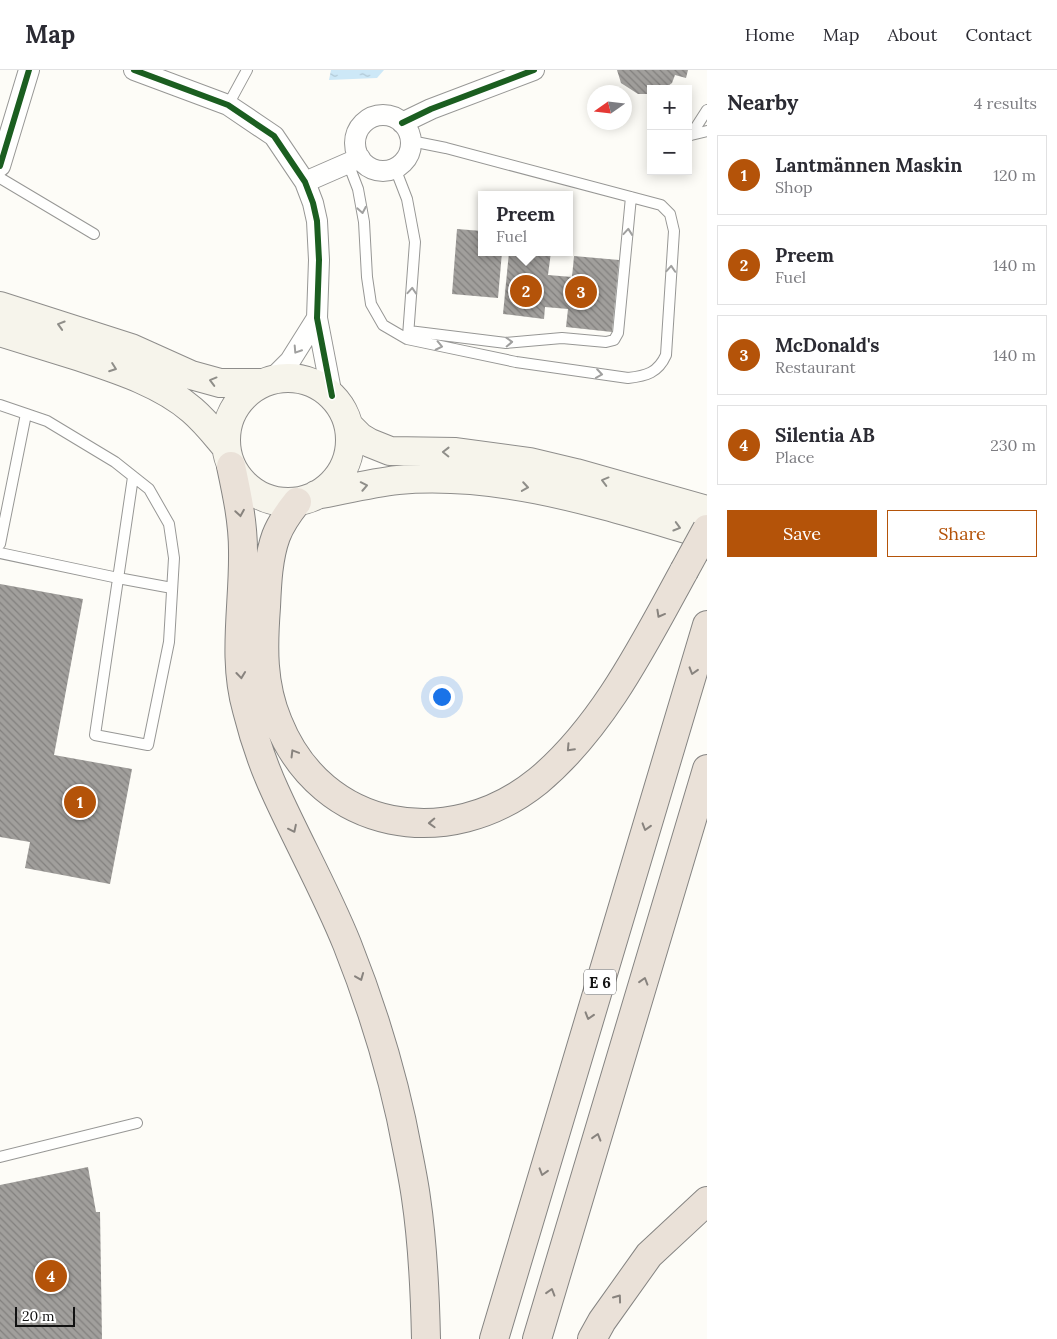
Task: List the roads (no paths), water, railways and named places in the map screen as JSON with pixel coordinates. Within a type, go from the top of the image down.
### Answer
[{"type":"highway","points":[[228,456],[242,527],[243,581],[240,658],[241,680],[246,706],[262,760],[346,941],[366,992],[382,1043],[399,1109],[416,1196],[426,1301],[426,1339]]},
{"type":"highway","points":[[307,498],[282,524],[276,536],[271,557],[263,652],[270,700],[286,741],[298,761],[329,792],[349,805],[368,813],[390,820],[412,823],[434,824],[477,815],[498,807],[538,781],[580,738],[601,711],[633,663],[707,529]]},
{"type":"highway","name":"E 6","points":[[494,1339],[707,625]]},
{"type":"highway","name":"E 6","points":[[537,1339],[707,769]]},
{"type":"highway","points":[[592,1339],[602,1321],[649,1255],[707,1201]]},
{"type":"main road","points":[[0,306],[131,348],[191,375],[220,383],[267,381],[294,377],[324,389],[332,396],[342,410],[348,426],[350,449],[341,472],[334,481],[326,489],[307,498]]},
{"type":"main road","points":[[0,332],[109,366],[139,378],[165,392],[191,409],[210,428],[242,482],[258,495],[277,501],[307,498],[398,480],[463,479],[539,489],[585,500],[707,535]]},
{"type":"main road","points":[[228,456],[227,428],[233,409],[240,398],[267,381]]},
{"type":"main road","points":[[348,426],[370,444],[390,451],[456,452],[530,462],[707,510]]},
{"type":"street","points":[[0,166],[29,70]]},
{"type":"street","points":[[134,70],[228,105],[274,136],[305,182],[314,203],[318,221],[317,318],[332,396]]},
{"type":"street","points":[[402,122],[534,70]]},
{"type":"street","points":[[305,182],[354,161],[364,163],[373,169],[384,171],[395,168],[404,162],[409,153],[410,141],[408,131],[402,122],[393,117],[382,115],[372,118],[363,124],[357,133],[355,144],[358,154],[354,161]]},
{"type":"street","points":[[267,381],[290,360],[317,318]]},
{"type":"lane","points":[[228,105],[246,70]]},
{"type":"lane","points":[[707,110],[691,135],[707,131]]},
{"type":"lane","points":[[354,161],[364,222],[367,278],[371,304],[383,325],[408,335],[516,362],[628,378],[643,377],[654,371],[666,355],[674,230],[670,214],[661,205],[446,148],[410,141]]},
{"type":"lane","points":[[395,168],[406,199],[415,242],[408,335]]},
{"type":"lane","points":[[0,178],[94,234]]},
{"type":"lane","points":[[408,335],[506,343],[562,338],[606,342],[614,340],[618,333],[631,197]]},
{"type":"lane","points":[[0,405],[47,421],[115,462],[149,489],[169,524],[174,558],[168,642],[148,745],[95,735],[133,477]]},
{"type":"lane","points":[[0,544],[3,514],[26,414]]},
{"type":"lane","points":[[0,553],[172,588]]},
{"type":"lane","points":[[0,1156],[137,1123]]},
{"type":"water","points":[[331,70],[384,70],[377,78],[329,80]]},
{"type":"place","name":"Preem","points":[[526,291]]},
{"type":"place","name":"McDonald's","points":[[581,292]]},
{"type":"place","name":"Lantmännen Maskin","points":[[80,802]]},
{"type":"place","name":"Silentia AB","points":[[51,1276]]}]
